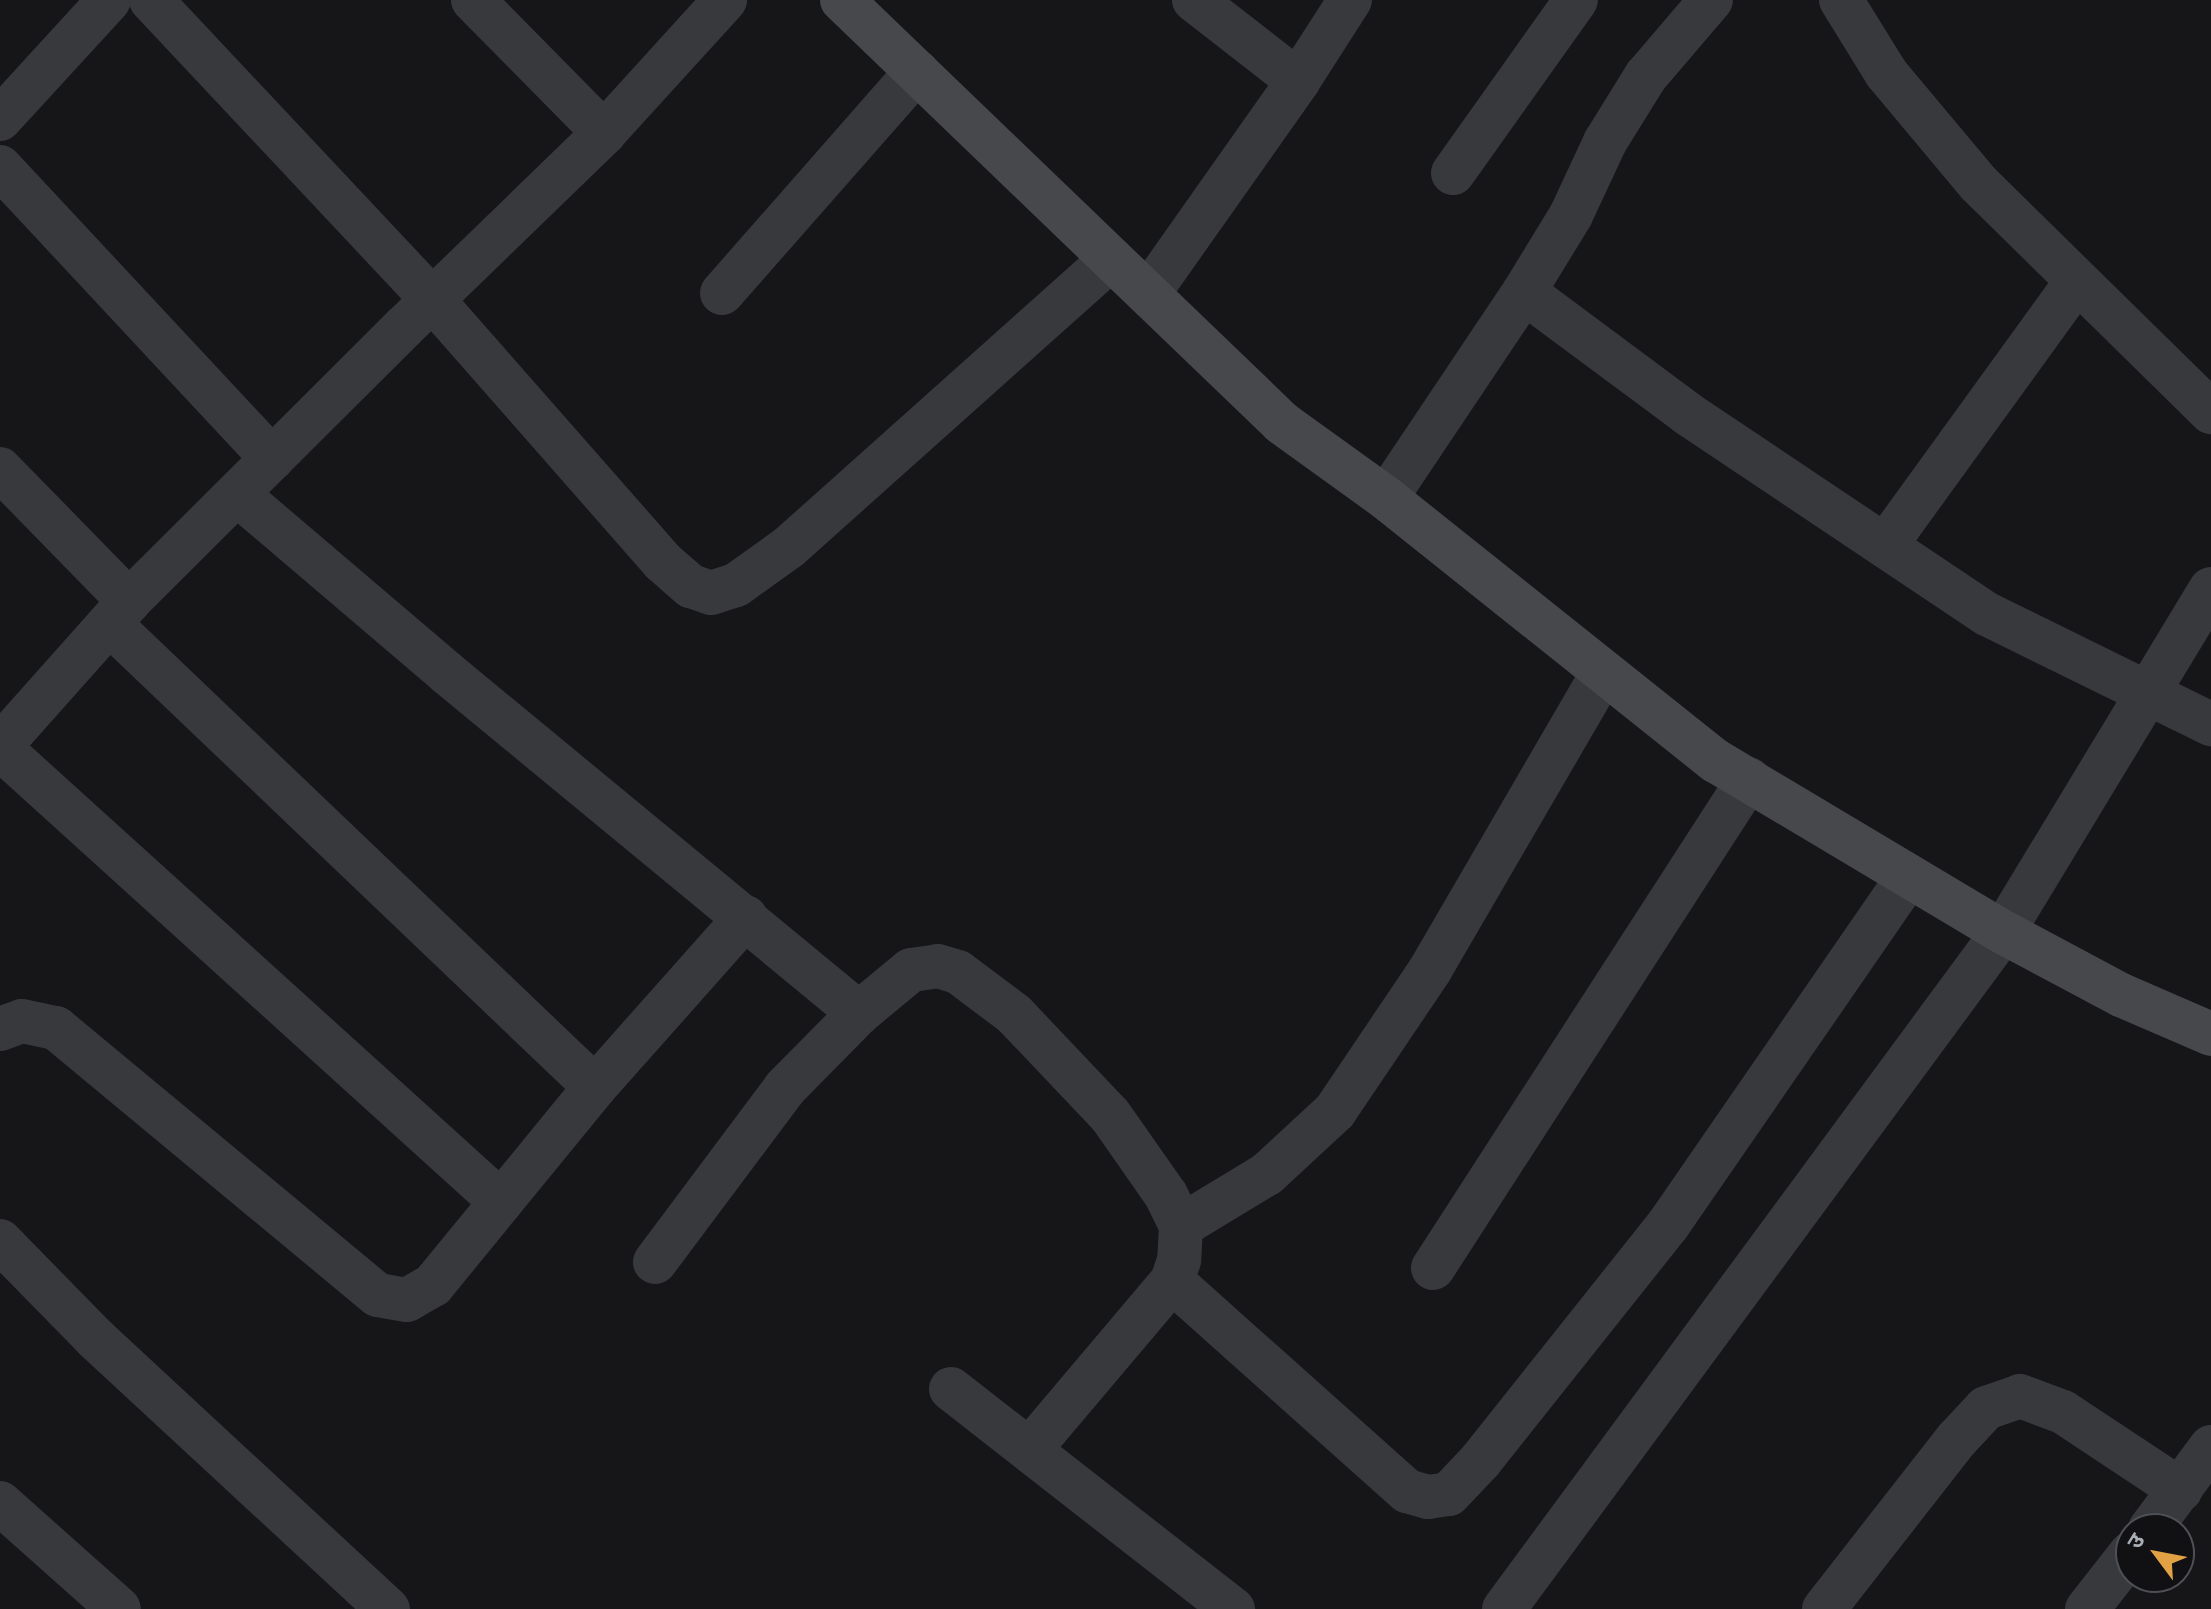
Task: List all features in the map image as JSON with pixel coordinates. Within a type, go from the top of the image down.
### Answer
[{"type":"main road","points":[[842,0],[1282,423],[1386,498],[1716,761],[2003,932],[2121,995],[2211,1034]]},
{"type":"street","points":[[0,119],[109,0]]},
{"type":"street","points":[[151,0],[432,299],[663,562],[691,586],[711,593],[736,585],[789,547],[1111,259]]},
{"type":"street","points":[[473,0],[604,133]]},
{"type":"street","points":[[501,1202],[0,747],[120,613],[432,299],[604,133],[725,0]]},
{"type":"street","points":[[1194,0],[1298,81]]},
{"type":"street","points":[[1148,294],[1298,81],[1350,0]]},
{"type":"street","points":[[1453,173],[1576,0]]},
{"type":"street","points":[[1386,498],[1524,292],[1571,215],[1605,142],[1646,76],[1711,0]]},
{"type":"street","points":[[1841,0],[1886,73],[1978,183],[2211,412]]},
{"type":"street","points":[[722,293],[917,71]]},
{"type":"street","points":[[0,167],[272,459]]},
{"type":"street","points":[[1885,546],[2077,281]]},
{"type":"street","points":[[1524,292],[1688,414],[1987,614],[2148,696],[2211,724]]},
{"type":"street","points":[[0,469],[120,613],[595,1087]]},
{"type":"street","points":[[237,494],[447,673],[859,1013]]},
{"type":"street","points":[[1504,1609],[2003,932],[2211,589]]},
{"type":"street","points":[[1181,1226],[1267,1174],[1335,1111],[1430,970],[1603,673]]},
{"type":"street","points":[[1433,1268],[1749,779]]},
{"type":"street","points":[[1172,1281],[1407,1491],[1428,1497],[1449,1494],[1481,1460],[1668,1225],[1909,876]]},
{"type":"street","points":[[0,1029],[22,1021],[56,1028],[378,1295],[407,1300],[433,1285],[595,1087],[746,917]]},
{"type":"street","points":[[655,1262],[785,1088],[859,1013],[911,970],[938,966],[968,979],[1014,1014],[1110,1115],[1166,1195],[1181,1226],[1179,1260],[1172,1281],[1029,1450]]},
{"type":"street","points":[[0,1241],[96,1339],[388,1609]]},
{"type":"street","points":[[951,1389],[1233,1609]]},
{"type":"street","points":[[1824,1609],[1957,1439],[1986,1408],[2020,1396],[2063,1412],[2181,1490]]},
{"type":"street","points":[[2163,1513],[2211,1447]]},
{"type":"street","points":[[0,1503],[119,1609]]},
{"type":"street","points":[[2087,1609],[2115,1573]]}]
